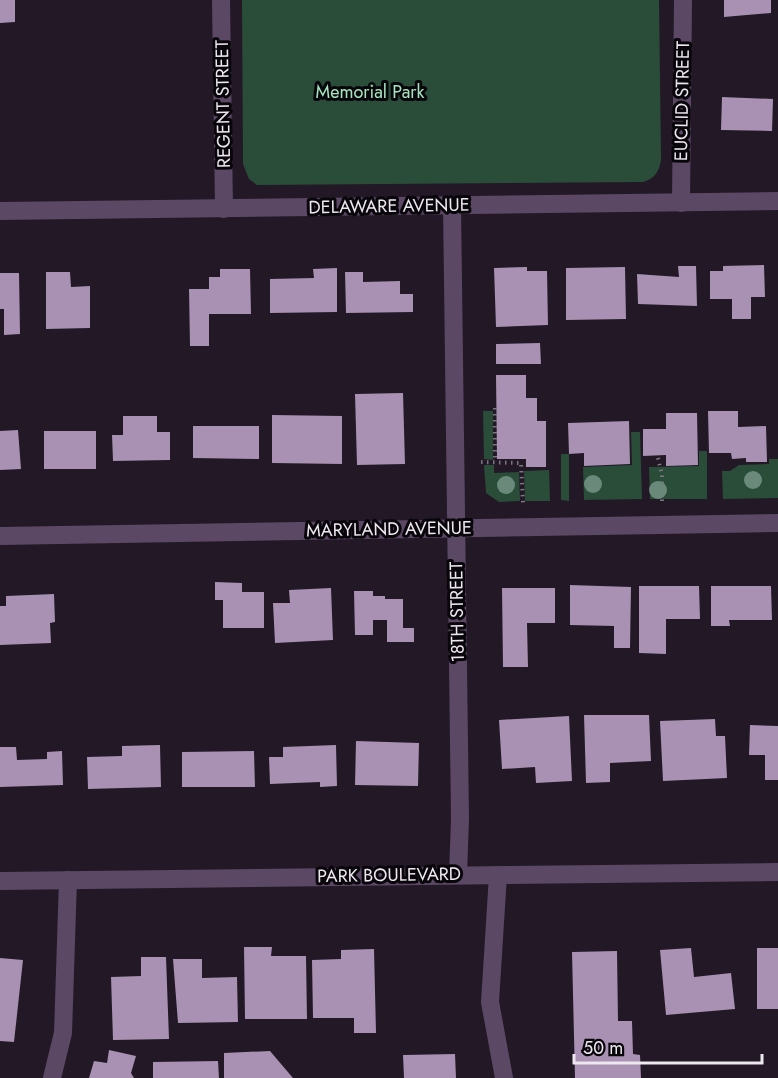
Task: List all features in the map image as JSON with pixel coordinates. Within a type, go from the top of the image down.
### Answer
[{"type":"street","name":"REGENT STREET","points":[[221,0],[224,209]]},
{"type":"street","name":"EUCLID STREET","points":[[681,203],[683,0]]},
{"type":"street","name":"DELAWARE AVENUE","points":[[0,211],[778,201]]},
{"type":"street","name":"18TH STREET","points":[[452,205],[458,874]]},
{"type":"street","name":"MARYLAND AVENUE","points":[[0,536],[778,523]]},
{"type":"street","name":"PARK BOULEVARD","points":[[0,881],[778,872]]},
{"type":"street","points":[[498,875],[490,1002],[504,1078]]},
{"type":"street","points":[[52,1078],[63,1033],[68,880]]},
{"type":"path","points":[[495,408],[495,462]]},
{"type":"path","points":[[658,458],[662,475],[662,502]]},
{"type":"path","points":[[481,462],[521,463],[523,503]]},
{"type":"green space","name":"Memorial Park","points":[[242,0],[659,0],[661,159],[659,167],[654,176],[643,182],[257,185],[249,179],[243,164]]},
{"type":"green space","points":[[483,411],[493,411],[493,460],[484,459]]},
{"type":"green space","points":[[631,432],[640,432],[642,499],[584,500],[583,467],[632,465]]},
{"type":"green space","points":[[699,451],[707,451],[707,499],[650,499],[649,467],[699,466]]},
{"type":"green space","points":[[561,454],[569,454],[569,501],[561,500]]},
{"type":"green space","points":[[769,459],[778,459],[778,498],[723,499],[722,471],[730,471],[739,465],[769,464]]},
{"type":"green space","points":[[484,465],[494,465],[494,473],[519,472],[520,501],[499,502],[486,493]]},
{"type":"green space","points":[[549,470],[550,501],[525,501],[524,471]]},
{"type":"building","points":[[0,0],[15,0],[15,22],[0,23]]},
{"type":"building","points":[[724,0],[771,0],[771,13],[724,17]]},
{"type":"building","points":[[722,97],[773,99],[772,131],[721,130]]},
{"type":"building","points":[[764,265],[765,297],[751,297],[751,319],[732,319],[732,299],[710,299],[710,271],[723,271],[723,266]]},
{"type":"building","points":[[678,266],[696,266],[697,306],[638,304],[637,274],[679,277]]},
{"type":"building","points":[[527,267],[527,271],[547,271],[548,325],[496,327],[494,268]]},
{"type":"building","points":[[625,267],[626,319],[566,320],[566,268]]},
{"type":"building","points":[[337,268],[337,312],[270,313],[270,279],[314,278],[313,269]]},
{"type":"building","points":[[220,269],[250,269],[251,314],[209,314],[209,346],[190,346],[189,289],[209,289],[209,277],[220,277]]},
{"type":"building","points":[[46,272],[70,272],[71,287],[90,286],[90,328],[46,329]]},
{"type":"building","points":[[345,272],[363,272],[363,282],[400,281],[400,294],[413,294],[413,312],[346,313]]},
{"type":"building","points":[[0,273],[19,273],[20,334],[4,335],[4,309],[0,309]]},
{"type":"building","points":[[540,343],[541,364],[496,364],[496,344]]},
{"type":"building","points":[[496,375],[526,375],[526,398],[537,398],[537,421],[546,421],[546,467],[526,467],[526,459],[497,459]]},
{"type":"building","points":[[403,393],[405,464],[357,465],[355,394]]},
{"type":"building","points":[[708,411],[738,411],[738,427],[766,426],[767,462],[746,462],[746,458],[732,459],[731,453],[709,453]]},
{"type":"building","points":[[666,413],[697,413],[698,465],[666,466],[666,455],[643,456],[643,429],[666,429]]},
{"type":"building","points":[[272,415],[342,416],[342,464],[272,463]]},
{"type":"building","points":[[123,416],[157,416],[157,432],[170,432],[170,460],[113,461],[112,435],[123,435]]},
{"type":"building","points":[[629,421],[630,464],[584,466],[584,453],[569,454],[568,423]]},
{"type":"building","points":[[193,426],[259,426],[259,459],[193,458]]},
{"type":"building","points":[[18,430],[21,469],[0,470],[0,431]]},
{"type":"building","points":[[44,431],[96,431],[96,469],[44,469]]},
{"type":"building","points":[[215,582],[242,583],[242,592],[264,592],[264,628],[223,628],[223,600],[215,600]]},
{"type":"building","points":[[570,585],[631,587],[630,648],[614,648],[614,626],[570,625]]},
{"type":"building","points":[[639,586],[699,586],[700,619],[666,619],[666,654],[639,653]]},
{"type":"building","points":[[711,586],[771,586],[772,620],[729,620],[730,626],[711,626]]},
{"type":"building","points":[[331,588],[333,640],[275,643],[273,603],[290,603],[289,590]]},
{"type":"building","points":[[502,588],[555,588],[555,623],[527,623],[528,667],[503,667]]},
{"type":"building","points":[[354,591],[373,591],[373,596],[403,599],[403,628],[414,628],[414,642],[387,642],[387,620],[373,620],[373,635],[355,635]]},
{"type":"building","points":[[54,594],[55,622],[50,623],[51,643],[0,645],[0,606],[6,606],[6,596]]},
{"type":"building","points":[[584,715],[649,715],[651,761],[610,763],[610,782],[586,783]]},
{"type":"building","points":[[569,716],[572,781],[536,783],[535,767],[502,769],[499,720]]},
{"type":"building","points":[[715,719],[716,736],[725,736],[727,778],[663,781],[660,721]]},
{"type":"building","points":[[750,725],[778,726],[778,780],[765,780],[765,755],[749,755]]},
{"type":"building","points":[[356,741],[419,743],[418,786],[355,785]]},
{"type":"building","points":[[160,745],[161,787],[88,789],[87,757],[122,756],[122,746]]},
{"type":"building","points":[[336,745],[337,786],[320,787],[320,782],[270,784],[269,757],[283,757],[283,747]]},
{"type":"building","points":[[0,747],[16,747],[17,760],[47,759],[47,752],[62,751],[63,785],[0,787]]},
{"type":"building","points":[[254,751],[255,787],[182,787],[182,752]]},
{"type":"building","points":[[244,947],[272,947],[271,956],[306,956],[307,1019],[245,1019]]},
{"type":"building","points":[[691,948],[694,977],[731,973],[735,1009],[666,1015],[660,950]]},
{"type":"building","points":[[757,948],[778,948],[778,1009],[757,1009]]},
{"type":"building","points":[[374,949],[376,1033],[354,1033],[354,1018],[313,1018],[312,960],[341,959],[341,950]]},
{"type":"building","points":[[617,951],[618,1021],[632,1021],[633,1054],[640,1055],[641,1078],[575,1078],[572,952]]},
{"type":"building","points":[[141,957],[166,957],[169,1039],[113,1040],[111,977],[141,976]]},
{"type":"building","points":[[0,958],[23,960],[14,1042],[0,1041]]},
{"type":"building","points":[[173,959],[202,959],[202,978],[237,977],[238,1022],[178,1023]]},
{"type":"building","points":[[109,1050],[136,1056],[131,1073],[134,1078],[89,1078],[94,1061],[107,1063]]},
{"type":"building","points":[[270,1051],[293,1078],[224,1078],[224,1053]]},
{"type":"building","points":[[455,1054],[456,1078],[404,1078],[403,1055]]},
{"type":"building","points":[[218,1061],[219,1078],[153,1078],[153,1062]]}]
